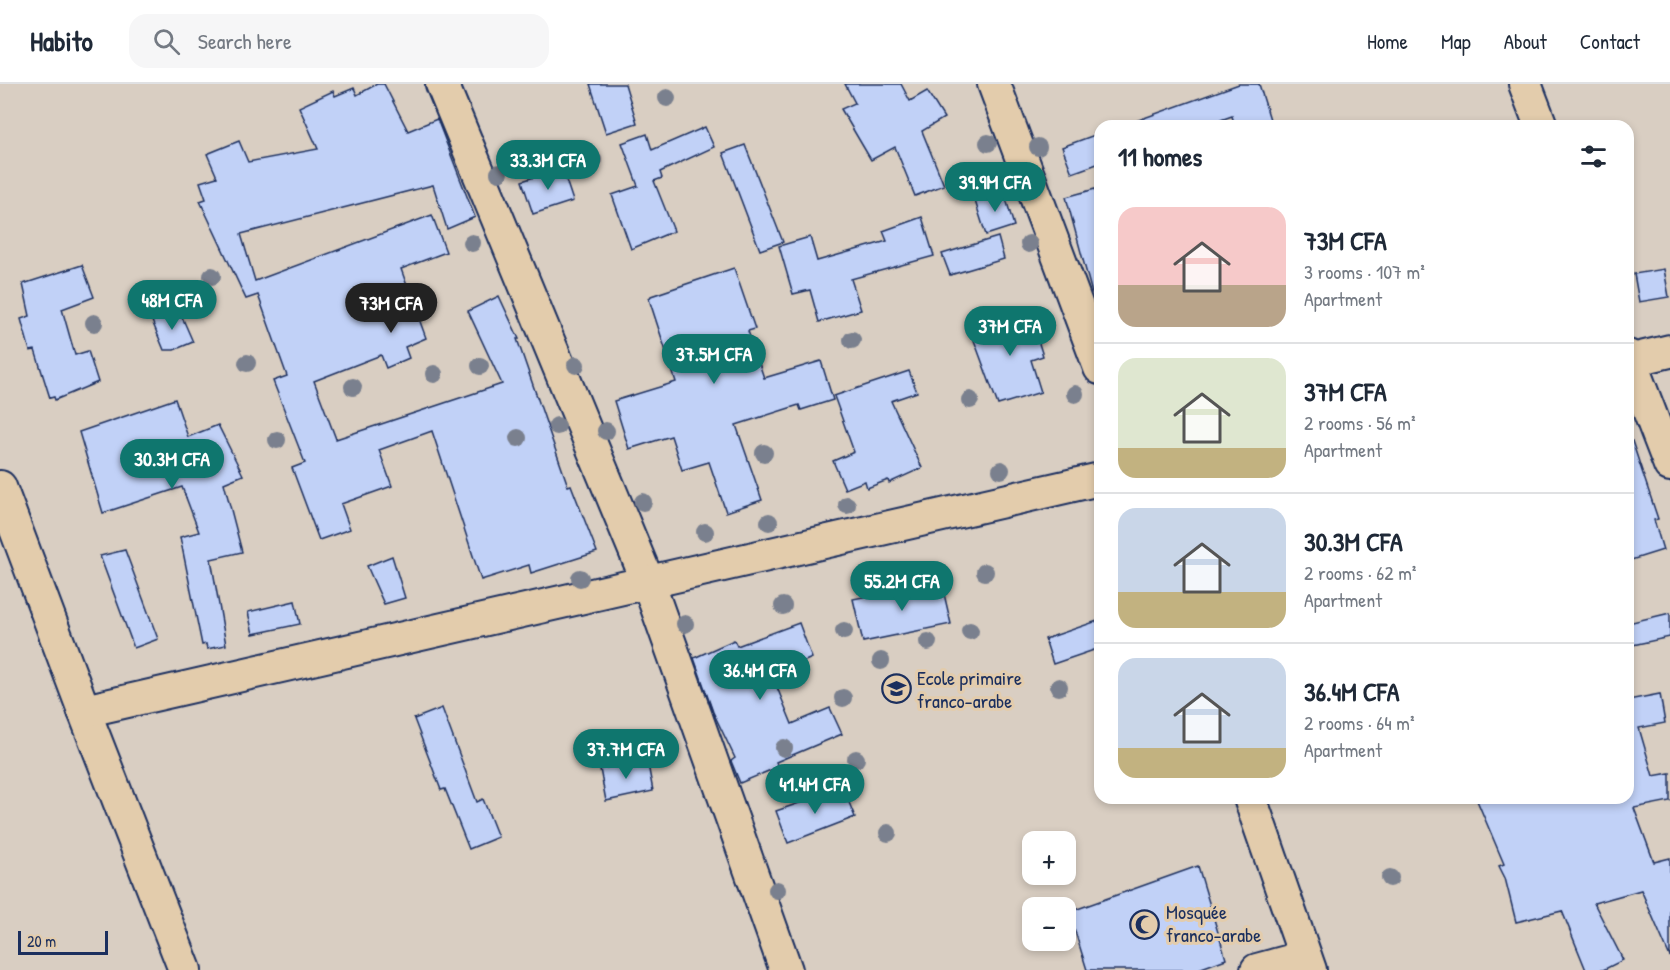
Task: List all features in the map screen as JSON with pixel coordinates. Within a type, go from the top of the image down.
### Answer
[{"type":"street","points":[[442,84],[648,582],[786,970]]},
{"type":"street","points":[[994,84],[1094,352]]},
{"type":"street","points":[[1525,84],[1539,120]]},
{"type":"street","points":[[1634,358],[1670,351]]},
{"type":"street","points":[[1634,374],[1670,465]]},
{"type":"street","points":[[84,711],[1094,480]]},
{"type":"street","points":[[0,487],[84,711],[186,970]]},
{"type":"street","points":[[1252,804],[1307,963],[1257,970]]},
{"type":"building","points":[[377,84],[384,84],[408,131],[437,119],[475,217],[447,229],[433,185],[241,234],[255,281],[432,215],[446,252],[401,269],[426,338],[405,347],[409,358],[386,368],[381,355],[314,381],[336,439],[502,384],[468,311],[499,296],[519,339],[517,339],[568,486],[571,485],[597,552],[531,573],[529,565],[481,580],[432,431],[379,450],[392,486],[341,504],[350,529],[319,540],[292,468],[305,463],[273,381],[287,376],[258,295],[246,299],[200,201],[206,199],[200,182],[217,177],[207,154],[239,141],[248,162],[318,149],[299,107],[333,91],[335,96],[354,88],[357,95]]},
{"type":"building","points":[[590,84],[625,84],[637,123],[606,133]]},
{"type":"building","points":[[845,84],[901,84],[910,101],[927,91],[944,118],[922,131],[944,185],[915,196],[895,147],[871,160],[841,109],[855,103]]},
{"type":"building","points":[[1239,84],[1259,84],[1270,120],[1233,120],[1232,116],[1221,120],[1138,120]]},
{"type":"building","points":[[705,127],[714,147],[660,172],[662,178],[654,181],[674,231],[631,249],[612,195],[638,186],[622,143],[647,134],[652,150]]},
{"type":"building","points":[[1094,135],[1094,165],[1072,173],[1062,147]]},
{"type":"building","points":[[745,145],[783,242],[760,250],[723,153]]},
{"type":"building","points":[[562,168],[573,201],[533,214],[522,181]]},
{"type":"building","points":[[1094,189],[1094,293],[1092,293],[1066,197]]},
{"type":"building","points":[[1004,192],[1014,226],[986,235],[975,201]]},
{"type":"building","points":[[922,217],[934,256],[851,279],[861,310],[819,322],[810,290],[793,294],[779,246],[810,237],[817,261],[887,241],[883,231]]},
{"type":"building","points":[[998,237],[1004,259],[950,275],[942,254]]},
{"type":"building","points":[[82,265],[94,297],[62,309],[75,355],[88,351],[98,382],[55,400],[54,397],[50,398],[35,350],[30,351],[21,319],[30,316],[23,284]]},
{"type":"building","points":[[734,268],[755,329],[748,331],[764,378],[821,361],[833,400],[801,410],[799,405],[736,425],[762,500],[726,512],[709,462],[682,470],[671,436],[629,449],[614,401],[676,382],[649,299],[651,296]]},
{"type":"building","points":[[1664,269],[1669,297],[1639,302],[1634,274]]},
{"type":"building","points":[[179,310],[193,342],[174,350],[164,350],[152,321]]},
{"type":"building","points":[[1029,312],[1043,356],[1031,360],[1041,392],[998,405],[971,332]]},
{"type":"building","points":[[909,371],[917,392],[891,401],[922,468],[889,483],[888,480],[867,488],[865,481],[845,489],[833,461],[854,452],[834,396]]},
{"type":"building","points":[[175,399],[188,437],[218,425],[243,475],[224,483],[242,552],[211,559],[226,645],[207,649],[206,644],[202,645],[180,537],[199,532],[182,487],[103,513],[79,432]]},
{"type":"building","points":[[1634,447],[1658,519],[1654,520],[1663,550],[1634,559]]},
{"type":"building","points":[[125,550],[158,639],[134,648],[100,556]]},
{"type":"building","points":[[392,556],[405,598],[384,604],[367,566]]},
{"type":"building","points":[[941,581],[951,624],[863,642],[853,599]]},
{"type":"building","points":[[295,601],[300,624],[253,634],[248,612]]},
{"type":"building","points":[[1670,613],[1670,637],[1634,645],[1634,622]]},
{"type":"building","points":[[1094,622],[1094,650],[1053,664],[1045,639]]},
{"type":"building","points":[[799,623],[812,658],[772,675],[792,724],[830,708],[842,734],[776,762],[778,767],[740,783],[731,761],[735,758],[713,712],[694,658],[734,640],[737,646]]},
{"type":"building","points":[[1660,694],[1665,723],[1639,728],[1653,776],[1670,773],[1670,801],[1634,808],[1654,862],[1670,858],[1670,957],[1641,890],[1594,903],[1623,960],[1603,970],[1586,970],[1562,911],[1516,922],[1505,878],[1499,866],[1504,864],[1479,804],[1634,804],[1634,699]]},
{"type":"building","points":[[442,708],[477,802],[483,799],[498,837],[469,849],[445,789],[441,790],[414,719]]},
{"type":"building","points":[[647,759],[653,791],[606,801],[600,769]]},
{"type":"building","points":[[843,788],[855,817],[788,843],[776,811]]},
{"type":"building","name":"Mosquée franco-arabe","points":[[1198,866],[1226,959],[1196,970],[1087,970],[1076,935],[1076,910]]},
{"type":"place","name":"Ecole primaire franco-arabe","points":[[896,689]]},
{"type":"place","name":"Mosquée franco-arabe","points":[[1145,924]]}]
